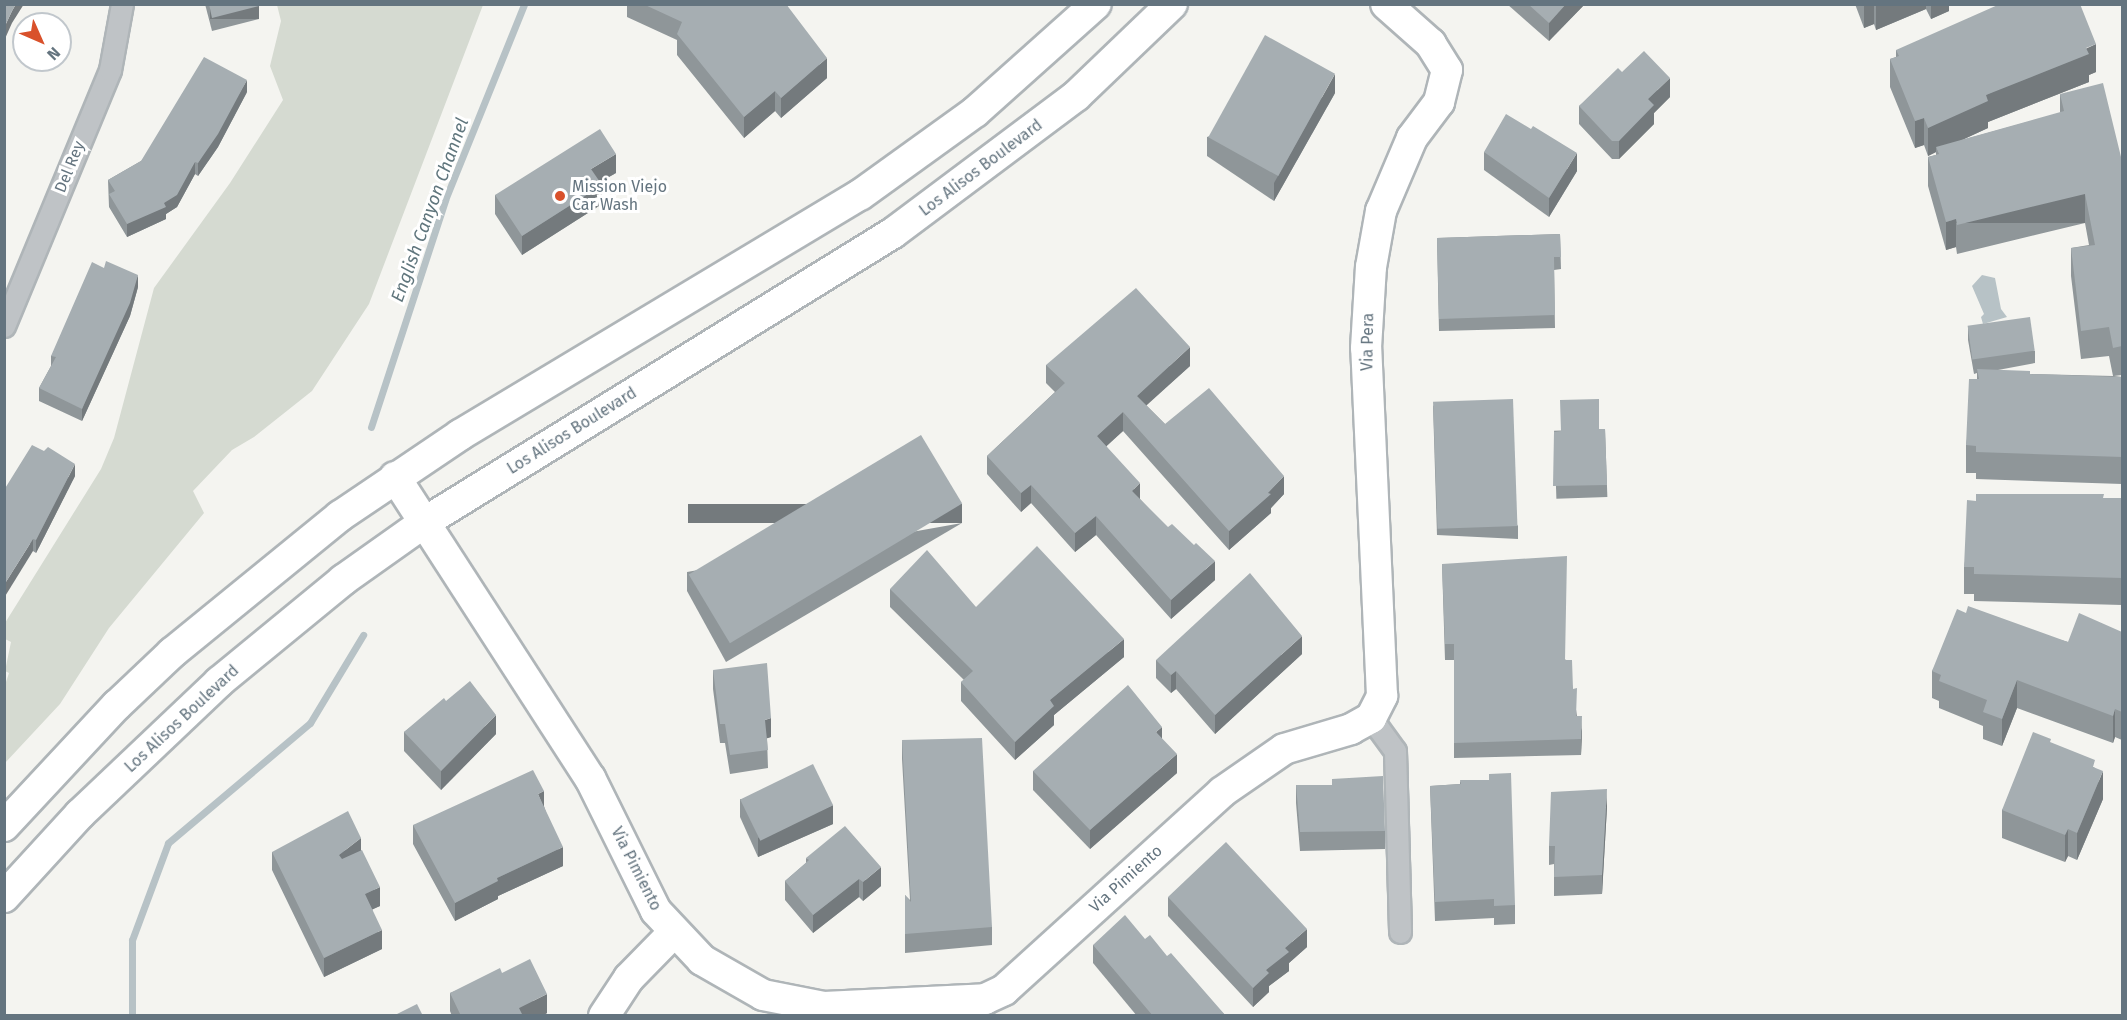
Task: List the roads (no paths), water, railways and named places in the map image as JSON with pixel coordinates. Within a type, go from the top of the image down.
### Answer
[{"type":"main road","points":[[4,826],[109,713],[172,653],[271,569],[395,477],[860,195],[975,112],[1096,4]]},
{"type":"main road","name":"Los Alisos Boulevard","points":[[4,897],[80,814],[219,682],[343,580],[425,522],[893,233],[1076,96],[1172,4]]},
{"type":"main road","name":"Via Pera","points":[[1371,718],[1382,696],[1366,348],[1371,267],[1381,211],[1412,138],[1439,102],[1447,70],[1431,44],[1386,4]]},
{"type":"main road","name":"Via Pimiento","points":[[395,477],[590,778],[656,911],[674,933],[702,960],[731,980],[764,995],[804,1005],[985,999],[1004,990],[1222,792],[1284,749],[1351,729],[1371,718]]},
{"type":"main road","points":[[604,1016],[629,978],[674,933]]},
{"type":"street","name":"Del Rey","points":[[4,326],[110,70],[122,4]]},
{"type":"street","points":[[1371,718],[1395,751],[1400,932]]},
{"type":"waterway","name":"English Canyon Channel","points":[[371,427],[445,200],[524,4]]},
{"type":"waterway","name":"English Canyon Channel","points":[[132,1016],[132,940],[168,843],[310,723],[363,635]]},
{"type":"place","name":"Mission Viejo Car Wash","points":[[560,196]]}]
